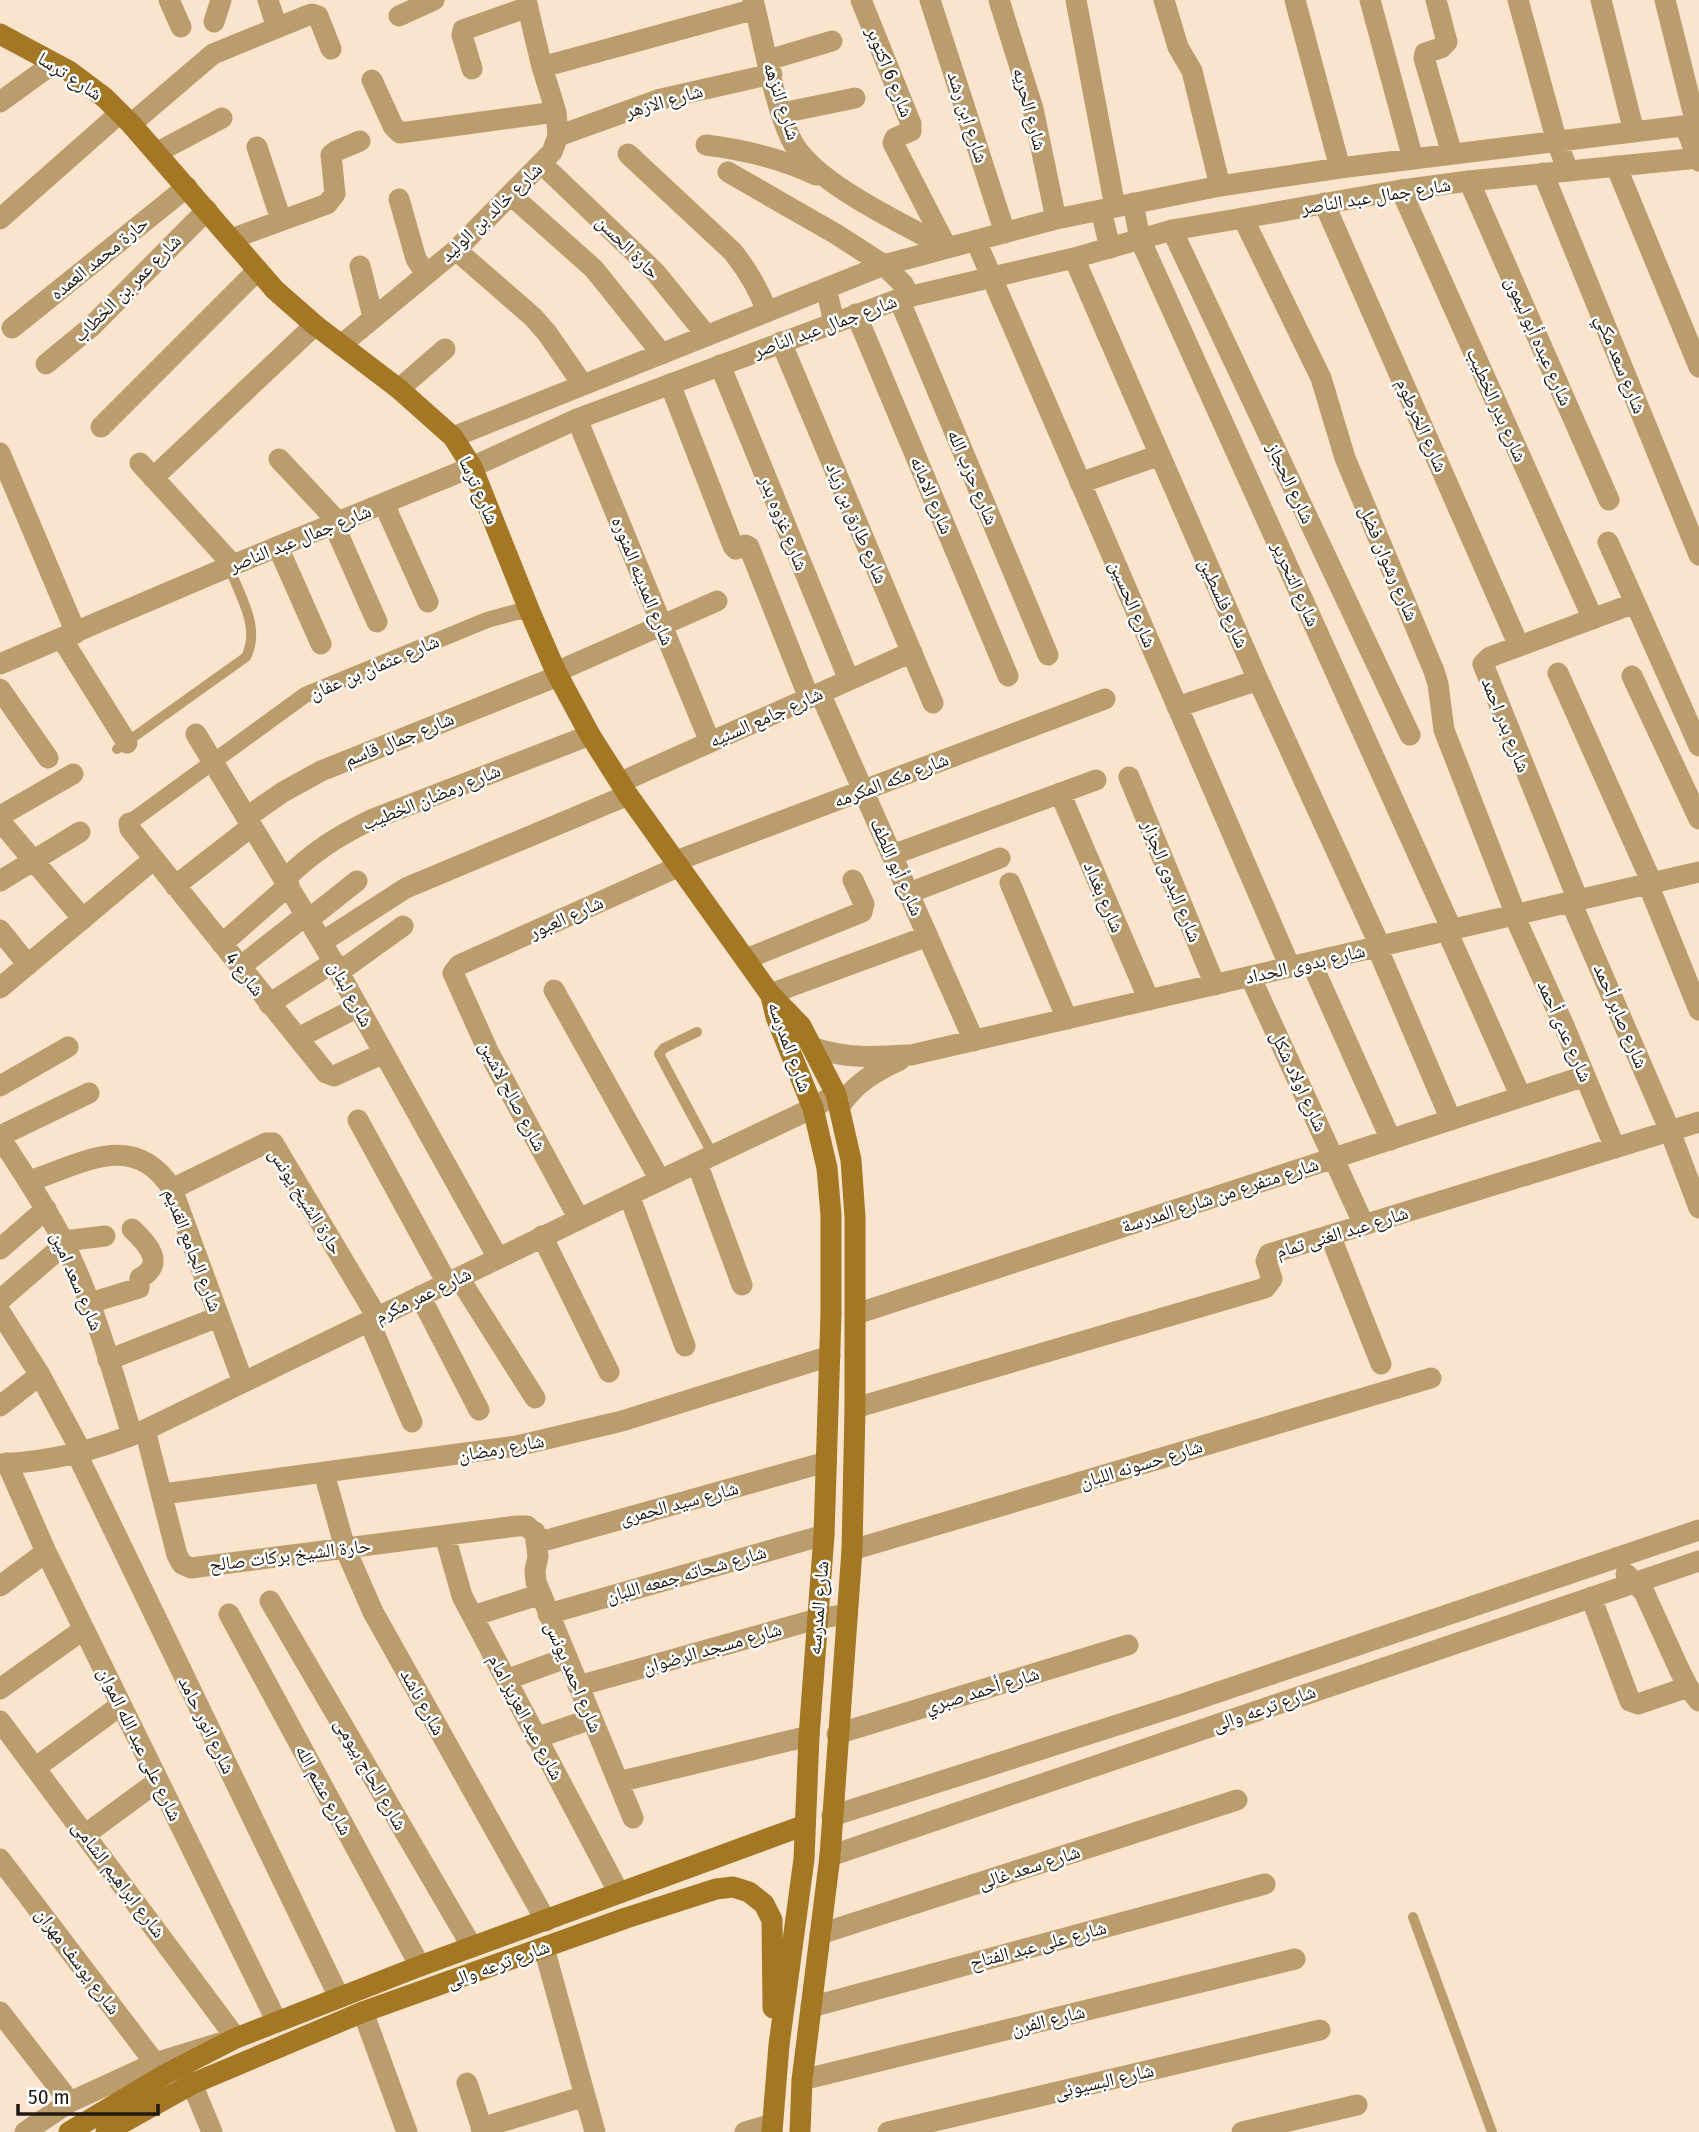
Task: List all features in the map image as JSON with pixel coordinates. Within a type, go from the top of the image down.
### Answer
[{"type":"main road","name":"شارع ترسا","points":[[0,34],[88,84],[125,119],[294,308],[399,389],[453,437],[472,467],[557,674],[590,735],[624,789],[770,994]]},
{"type":"main road","name":"شارع المدرسه","points":[[770,994],[802,1026],[838,1100],[854,1189],[856,1314],[852,1550],[830,1856],[802,2080],[800,2132]]},
{"type":"main road","name":"شارع المدرسه","points":[[770,994],[776,1017],[813,1108],[822,1141],[830,1192],[830,1356],[824,1535],[809,1735],[804,1859],[779,2045],[772,2128]]},
{"type":"main road","name":"شارع ترعه والى","points":[[236,2038],[420,1966],[805,1825]]},
{"type":"main road","name":"شارع ترعه والى","points":[[116,2130],[192,2084],[363,2012],[716,1889],[733,1887],[749,1892],[764,1904],[772,1920],[772,2003],[779,2045]]},
{"type":"main road","points":[[69,2132],[166,2074],[236,2038]]},
{"type":"street","points":[[169,0],[181,27]]},
{"type":"street","points":[[214,22],[221,0]]},
{"type":"street","points":[[268,0],[277,28]]},
{"type":"street","points":[[399,16],[434,0]]},
{"type":"street","name":"شارع 6 اكتوبر","points":[[861,0],[911,124],[911,131],[893,141],[947,248]]},
{"type":"street","name":"شارع ابن رشد","points":[[930,0],[1005,233]]},
{"type":"street","name":"شارع الحريه","points":[[999,0],[1033,109],[1056,219]]},
{"type":"street","points":[[1164,0],[1178,47],[1192,71],[1220,186]]},
{"type":"street","points":[[1295,0],[1340,168]]},
{"type":"street","points":[[1370,0],[1413,159]]},
{"type":"street","points":[[1436,0],[1447,42],[1441,48],[1425,53],[1424,58],[1452,154]]},
{"type":"street","points":[[1601,0],[1634,132]]},
{"type":"street","points":[[1665,0],[1694,125],[1699,159]]},
{"type":"street","points":[[1520,1],[1557,142],[1569,171]]},
{"type":"street","points":[[472,69],[463,30],[527,3],[556,112],[558,136]]},
{"type":"street","points":[[542,67],[754,5]]},
{"type":"street","name":"شارع النزهه","points":[[754,5],[782,113],[792,141],[810,166],[834,184],[947,248]]},
{"type":"street","points":[[1081,6],[1116,207],[1110,248]]},
{"type":"street","points":[[0,219],[125,119],[213,54],[312,14],[318,16],[331,49]]},
{"type":"street","name":"شارع الازهر","points":[[558,136],[661,99],[770,67],[832,41]]},
{"type":"street","points":[[0,102],[54,63]]},
{"type":"street","points":[[372,80],[393,127],[400,133],[556,112]]},
{"type":"street","points":[[782,113],[855,98]]},
{"type":"street","points":[[156,153],[222,117]]},
{"type":"street","name":"شارع جمال عبد الناصر","points":[[453,437],[884,265],[1056,219],[1220,186],[1340,168],[1694,125]]},
{"type":"street","name":"شارع خالد بن الوليد","points":[[341,345],[456,250],[542,164],[552,152],[558,136]]},
{"type":"street","points":[[231,239],[327,204],[335,194],[331,155],[336,150],[360,141]]},
{"type":"street","points":[[706,145],[740,149],[772,157],[834,184]]},
{"type":"street","points":[[257,147],[281,220]]},
{"type":"street","points":[[628,154],[733,252],[748,270],[767,312]]},
{"type":"street","name":"شارع جمال عبد الناصر","points":[[3,658],[69,636],[472,467],[577,419],[904,297],[1074,258],[1172,230],[1401,190],[1543,173],[1699,159]]},
{"type":"street","name":"حارة الحسن","points":[[542,164],[656,273],[707,336]]},
{"type":"street","points":[[1616,166],[1699,367]]},
{"type":"street","name":"شارع حزب الله","points":[[728,172],[836,234],[884,265],[903,284],[904,297],[1048,655]]},
{"type":"street","name":"شارع سعد مكي","points":[[1543,173],[1699,555]]},
{"type":"street","name":"شارع عبده أبو ليمون","points":[[1469,181],[1609,500]]},
{"type":"street","name":"حارة محمد العمده","points":[[12,328],[187,187]]},
{"type":"street","name":"شارع بدر الخطيب","points":[[1401,190],[1592,619]]},
{"type":"street","points":[[511,195],[594,269],[662,354]]},
{"type":"street","points":[[399,199],[416,260],[426,274]]},
{"type":"street","name":"شارع الخرطوم","points":[[1324,204],[1519,646]]},
{"type":"street","name":"شارع التحرير","points":[[1116,207],[1140,239],[1450,930],[1521,1097]]},
{"type":"street","name":"شارع عمر بن الخطاب","points":[[46,364],[91,327],[207,210]]},
{"type":"street","name":"شارع رشوان فضل","points":[[1243,218],[1321,378],[1345,458],[1434,671],[1444,730],[1515,915]]},
{"type":"street","name":"شارع الحجاز","points":[[1172,230],[1410,735]]},
{"type":"street","name":"شارع الحسين","points":[[976,241],[1177,707],[1300,965],[1391,1140]]},
{"type":"street","points":[[456,250],[533,317],[583,385]]},
{"type":"street","name":"شارع فلسطين","points":[[1074,258],[1258,680],[1379,947],[1451,1120]]},
{"type":"street","points":[[360,266],[373,317]]},
{"type":"street","points":[[101,427],[258,270]]},
{"type":"street","points":[[826,288],[834,322]]},
{"type":"street","name":"شارع الامانه","points":[[856,314],[1008,677]]},
{"type":"street","points":[[231,566],[146,470],[315,326]]},
{"type":"street","name":"شارع طارق بن زياد","points":[[780,342],[933,703]]},
{"type":"street","points":[[399,389],[445,349]]},
{"type":"street","name":"شارع غزوه بدر","points":[[720,365],[849,680]]},
{"type":"street","name":"شارع أبو اللطف","points":[[670,384],[733,546],[750,547],[815,696],[863,790],[974,1041]]},
{"type":"street","name":"شارع المدينه المنوره","points":[[577,419],[710,743]]},
{"type":"street","points":[[0,453],[69,636],[122,746]]},
{"type":"street","points":[[1080,483],[1160,455]]},
{"type":"street","points":[[278,459],[336,524],[377,622]]},
{"type":"street","points":[[384,504],[428,602]]},
{"type":"street","points":[[1608,542],[1699,746]]},
{"type":"street","points":[[278,548],[321,644]]},
{"type":"street","name":"شارع جمال قاسم","points":[[176,886],[283,792],[321,771],[557,674],[717,601]]},
{"type":"street","name":"شارع بدر احمد","points":[[1575,901],[1483,669],[1485,660],[1635,603]]},
{"type":"street","name":"شارع عثمان بن عفان","points":[[129,823],[312,691],[487,620],[516,612],[530,612]]},
{"type":"street","name":"شارع جامع السنيه","points":[[624,789],[710,743],[912,652]]},
{"type":"street","points":[[1558,673],[1650,884],[1699,1010]]},
{"type":"street","points":[[1632,676],[1699,819]]},
{"type":"street","points":[[1177,707],[1258,680]]},
{"type":"street","points":[[0,689],[48,758]]},
{"type":"street","name":"شارع مكه المكرمه","points":[[678,863],[1105,699]]},
{"type":"street","name":"شارع لبنان","points":[[196,734],[323,943],[498,1258]]},
{"type":"street","name":"شارع رمضان الخطيب","points":[[222,944],[287,882],[311,854],[340,834],[590,735]]},
{"type":"street","points":[[73,774],[0,819],[83,919]]},
{"type":"street","name":"شارع البدوى الجزار","points":[[1129,777],[1214,985]]},
{"type":"street","points":[[892,855],[1096,780]]},
{"type":"street","points":[[323,943],[406,888],[624,789]]},
{"type":"street","name":"شارع بغداد","points":[[1060,793],[1149,1000]]},
{"type":"street","name":"شارع 4","points":[[129,823],[130,829],[326,1073],[334,1076],[384,1053]]},
{"type":"street","points":[[0,881],[79,832]]},
{"type":"street","points":[[909,893],[1000,858]]},
{"type":"street","points":[[0,988],[154,859]]},
{"type":"street","name":"شارع العبور","points":[[454,970],[459,965],[678,863]]},
{"type":"street","name":"شارع بدوى الحداد","points":[[814,1048],[856,1058],[911,1055],[1699,872]]},
{"type":"street","points":[[746,959],[862,912],[864,904],[853,880]]},
{"type":"street","points":[[240,967],[357,881]]},
{"type":"street","points":[[1010,883],[1067,1019]]},
{"type":"street","name":"شارع صابر أحمد","points":[[1575,901],[1699,1208]]},
{"type":"street","name":"شارع عدى أحمد","points":[[1515,915],[1615,1148]]},
{"type":"street","points":[[269,1004],[403,926]]},
{"type":"street","points":[[0,930],[27,965]]},
{"type":"street","points":[[770,994],[928,936]]},
{"type":"street","name":"شارع صالح لاشين","points":[[454,970],[453,977],[489,1053],[579,1219]]},
{"type":"street","name":"شارع اولاد شكل","points":[[1250,976],[1364,1225]]},
{"type":"street","points":[[554,990],[660,1180]]},
{"type":"street","points":[[298,1038],[358,1007]]},
{"type":"street","points":[[0,1086],[68,1047]]},
{"type":"street","name":"شارع بدوى الحداد","points":[[838,1100],[866,1077],[911,1055]]},
{"type":"street","name":"شارع متفرع من شارع المدرسة","points":[[856,1314],[1585,1076]]},
{"type":"street","points":[[0,1137],[89,1093]]},
{"type":"street","name":"شارع عمر مكرم","points":[[4,1464],[78,1451],[139,1432],[660,1180],[813,1108],[838,1100]]},
{"type":"street","points":[[358,1120],[453,1280],[535,1398]]},
{"type":"street","name":"شارع عبد الغنى تمام","points":[[855,1408],[1265,1288],[1272,1279],[1266,1261],[1269,1254],[1699,1122]]},
{"type":"street","name":"شارع سعد امين","points":[[0,1137],[64,1242],[90,1303],[108,1360],[139,1432]]},
{"type":"street","name":"حارة الشيخ يونس","points":[[172,1189],[266,1143],[274,1143],[373,1319]]},
{"type":"street","name":"شارع الجامع القديم","points":[[29,1181],[106,1156],[127,1155],[146,1160],[162,1172],[172,1189],[243,1382]]},
{"type":"street","points":[[705,1159],[742,1285]]},
{"type":"street","points":[[629,1195],[685,1346]]},
{"type":"street","points":[[0,1249],[46,1209]]},
{"type":"street","points":[[90,1303],[139,1288],[141,1278],[150,1273],[154,1265],[149,1248],[132,1229]]},
{"type":"street","points":[[0,1300],[64,1242],[105,1236]]},
{"type":"street","points":[[1330,1236],[1381,1364]]},
{"type":"street","points":[[542,1237],[609,1372]]},
{"type":"street","points":[[420,1296],[479,1410]]},
{"type":"street","name":"شارع انور حامد","points":[[0,1312],[40,1375],[78,1451],[339,1997]]},
{"type":"street","points":[[108,1360],[218,1317]]},
{"type":"street","points":[[373,1319],[411,1422]]},
{"type":"street","name":"شارع رمضان","points":[[163,1494],[468,1455],[566,1436],[622,1422],[830,1356]]},
{"type":"street","points":[[0,1406],[40,1375]]},
{"type":"street","name":"شارع حسونه اللبان","points":[[852,1550],[1431,1378]]},
{"type":"street","name":"حارة الشيخ بركات صالح","points":[[139,1432],[163,1494],[177,1555],[182,1564],[191,1568],[517,1526],[527,1526],[534,1532]]},
{"type":"street","name":"شارع سيد الحمرى","points":[[534,1532],[539,1538],[547,1540],[826,1462]]},
{"type":"street","name":"شارع على عبد الله الموان","points":[[4,1464],[277,2022]]},
{"type":"street","name":"شارع ناشد","points":[[324,1473],[345,1548],[373,1612],[546,1921]]},
{"type":"street","name":"شارع ترعه والى","points":[[832,1816],[1180,1705],[1699,1530]]},
{"type":"street","name":"شارع احمد يونس","points":[[534,1532],[538,1557],[535,1576],[544,1604],[632,1818]]},
{"type":"street","name":"شارع شحاته جمعه اللبان","points":[[473,1616],[544,1604],[824,1535]]},
{"type":"street","name":"شارع عبد العزيز امام","points":[[445,1536],[462,1596],[619,1894]]},
{"type":"street","points":[[0,1586],[46,1552]]},
{"type":"street","points":[[1591,1597],[1630,1701],[1638,1704],[1694,1694],[1644,1592],[1611,1559]]},
{"type":"street","name":"شارع ترعه والى","points":[[830,1856],[1699,1561]]},
{"type":"street","name":"شارع الحاج بيومى","points":[[270,1601],[472,1947]]},
{"type":"street","name":"شارع عشم الله","points":[[229,1614],[420,1966]]},
{"type":"street","name":"شارع مسجد الرضوان","points":[[578,1686],[817,1619],[846,1614]]},
{"type":"street","points":[[0,1689],[84,1629]]},
{"type":"street","name":"شارع أحمد صبري","points":[[837,1734],[1128,1645]]},
{"type":"street","points":[[506,1680],[566,1658]]},
{"type":"street","points":[[36,1768],[121,1705]]},
{"type":"street","points":[[537,1738],[591,1719]]},
{"type":"street","name":"شارع ابراهيم الشامى","points":[[0,1721],[236,2038]]},
{"type":"street","points":[[618,1782],[809,1735]]},
{"type":"street","points":[[86,1834],[158,1781]]},
{"type":"street","name":"شارع سعد غالى","points":[[820,1934],[1237,1800]]},
{"type":"street","name":"شارع يوسف مهران","points":[[0,1859],[155,2063]]},
{"type":"street","name":"شارع على عبد الفتاح","points":[[811,2007],[1265,1884]]},
{"type":"street","points":[[544,1948],[595,2132]]},
{"type":"street","name":"شارع الفرن","points":[[802,2080],[1295,1959]]},
{"type":"street","points":[[0,2012],[70,2102]]},
{"type":"street","points":[[363,2012],[407,2132]]},
{"type":"street","name":"شارع البسيونى","points":[[888,2132],[1320,2030]]},
{"type":"street","name":"شارع ترعه والى","points":[[25,2132],[70,2102],[155,2063],[236,2038]]},
{"type":"street","points":[[467,2083],[482,2130],[585,2096]]},
{"type":"street","points":[[192,2084],[212,2132]]},
{"type":"street","points":[[1242,2132],[1357,2105]]},
{"type":"street","points":[[746,2132],[772,2128]]},
{"type":"lane","points":[[122,746],[246,657],[252,646],[253,633],[231,566]]},
{"type":"lane","points":[[697,1032],[664,1048],[659,1054],[705,1159]]},
{"type":"lane","points":[[1413,1917],[1492,2132]]}]
